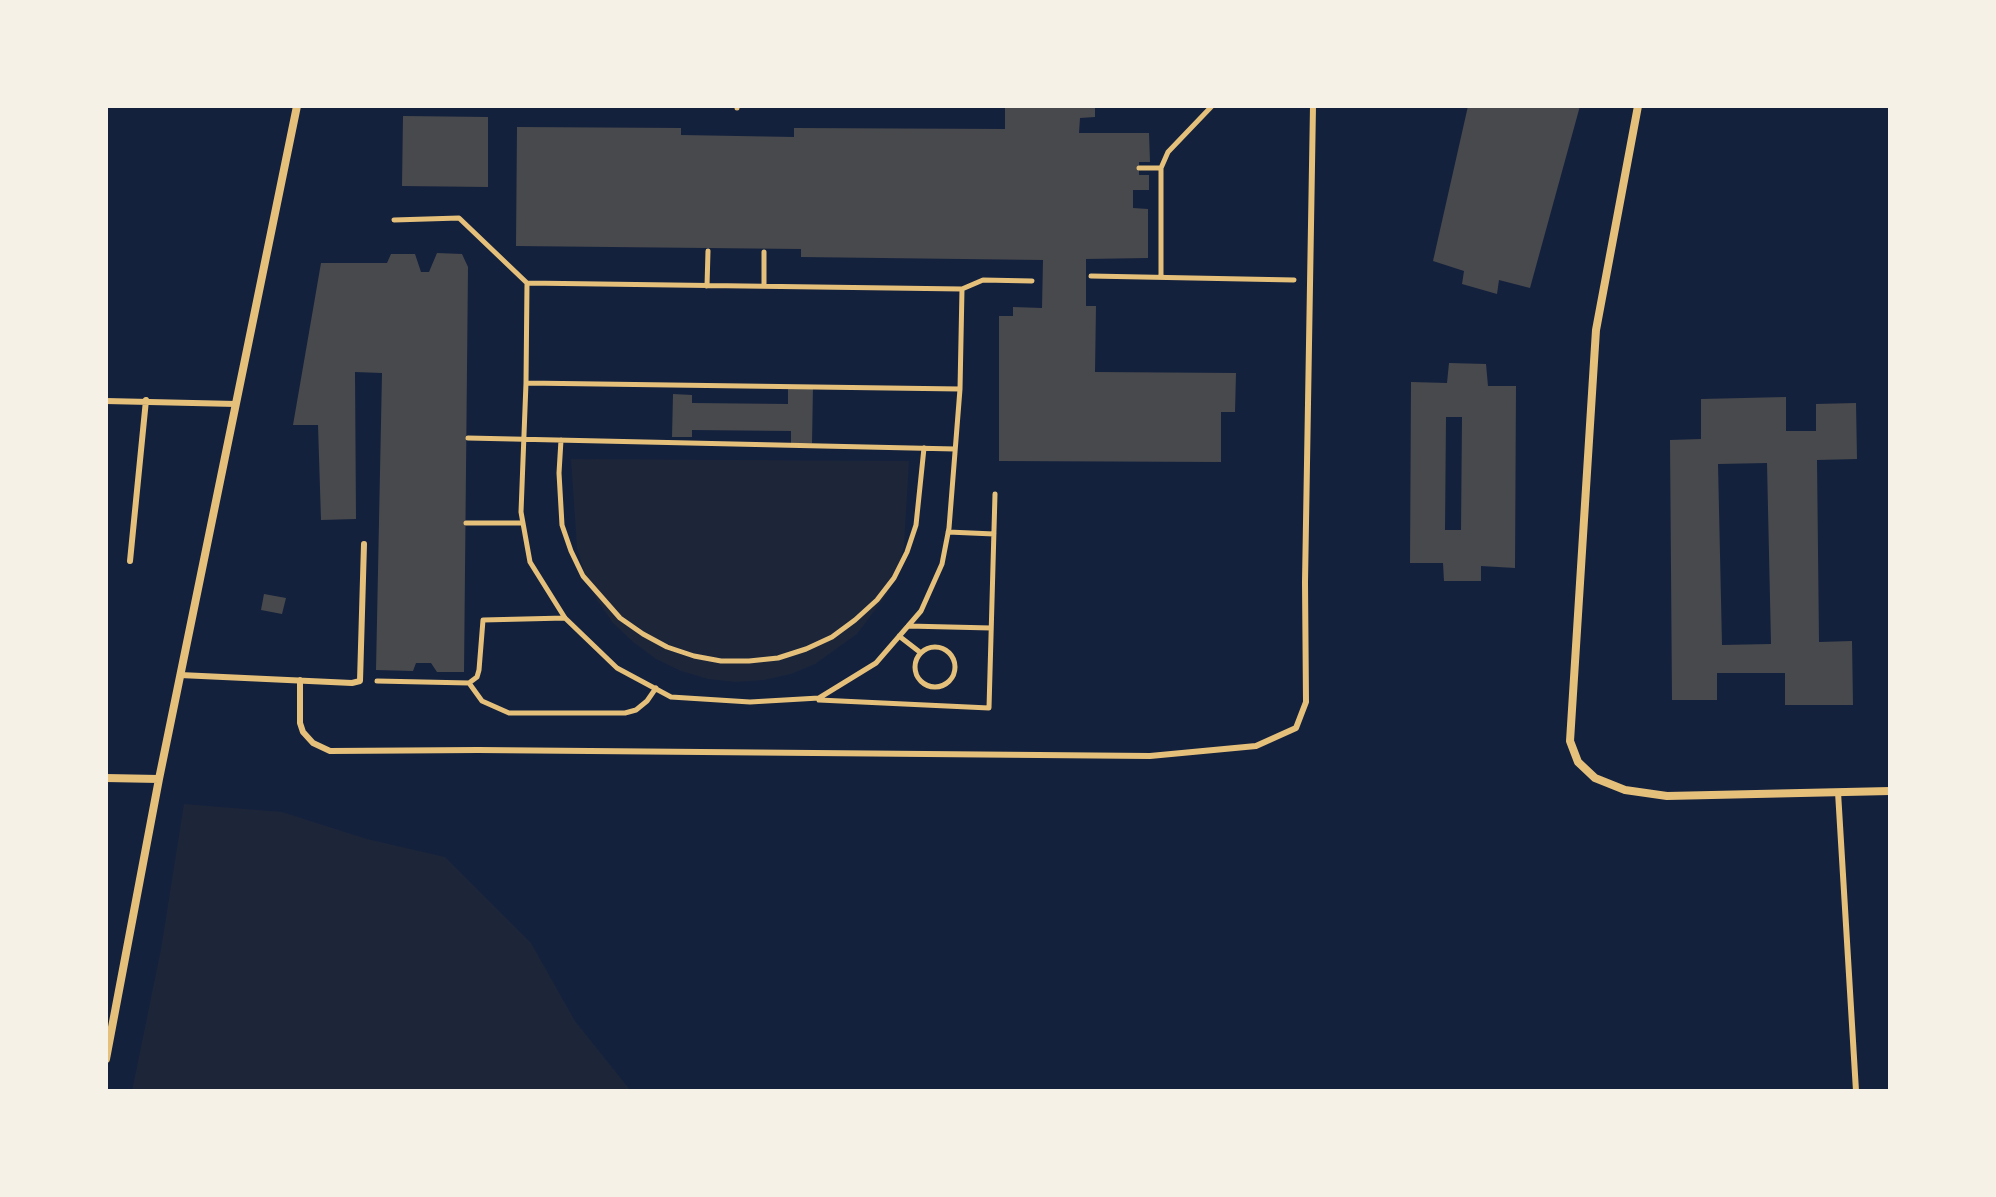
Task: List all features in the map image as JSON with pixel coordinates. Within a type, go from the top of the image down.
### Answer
[{"type":"street","points":[[106,1059],[159,779],[297,106]]},
{"type":"street","points":[[1638,106],[1596,330],[1570,741],[1578,762],[1595,778],[1625,790],[1667,796],[1890,791]]},
{"type":"street","points":[[106,778],[159,779]]},
{"type":"lane","points":[[300,680],[300,723],[303,732],[313,743],[330,751],[1150,756],[1256,746],[1296,728],[1306,702],[1304,660],[1313,106]]},
{"type":"lane","points":[[130,561],[146,400]]},
{"type":"lane","points":[[106,401],[236,404]]},
{"type":"lane","points":[[180,675],[360,681],[364,544]]},
{"type":"lane","points":[[1838,792],[1856,1091]]},
{"type":"path","points":[[1161,277],[1161,168],[1168,152],[1212,106]]},
{"type":"path","points":[[1139,168],[1161,168]]},
{"type":"path","points":[[394,220],[459,218],[527,283],[962,289],[983,280],[1032,281]]},
{"type":"path","points":[[707,286],[708,251]]},
{"type":"path","points":[[764,252],[764,286]]},
{"type":"path","points":[[1091,276],[1310,280]]},
{"type":"path","points":[[527,283],[521,512],[530,562],[565,618],[617,668],[671,697],[750,702],[819,698],[876,663],[921,611],[937,576],[948,532],[960,389],[962,289]]},
{"type":"path","points":[[526,383],[960,389]]},
{"type":"path","points":[[468,438],[955,449]]},
{"type":"path","points":[[561,440],[562,525],[583,576],[620,618],[643,634],[681,652],[721,661],[778,658],[806,649],[844,628],[877,600],[894,578],[916,525],[924,448]]},
{"type":"path","points":[[798,699],[989,708],[995,494]]},
{"type":"path","points":[[466,523],[523,523]]},
{"type":"path","points":[[948,532],[994,534]]},
{"type":"path","points":[[360,681],[469,683],[477,677],[479,670],[483,620],[565,618]]},
{"type":"path","points":[[908,626],[991,628]]},
{"type":"path","points":[[899,636],[921,653]]},
{"type":"path","points":[[936,648],[949,653],[955,665],[952,678],[941,686],[922,683],[915,667],[921,653],[936,648]]},
{"type":"path","points":[[469,683],[482,701],[509,713],[625,713],[636,710],[656,688]]},
{"type":"shaded area","points":[[571,459],[909,461],[904,545],[898,570],[887,594],[857,634],[815,664],[791,674],[736,682],[708,679],[681,671],[656,659],[633,642],[613,623],[597,600],[577,548]]},
{"type":"shaded area","points":[[184,804],[282,812],[367,839],[445,857],[531,943],[575,1021],[631,1091],[132,1091],[161,949]]},
{"type":"building","points":[[1005,106],[1095,106],[1095,117],[1080,118],[1079,133],[1149,133],[1150,162],[1139,162],[1139,175],[1149,175],[1149,190],[1133,190],[1133,208],[1148,209],[1148,258],[1086,259],[1086,306],[1096,306],[1095,372],[1236,373],[1235,412],[1221,412],[1221,462],[999,461],[999,316],[1013,316],[1013,307],[1042,308],[1043,260],[801,257],[801,249],[516,246],[517,127],[681,128],[681,135],[794,137],[794,128],[1005,129]]},
{"type":"building","points":[[1468,106],[1580,106],[1530,288],[1499,280],[1497,294],[1462,284],[1464,271],[1433,261]]},
{"type":"building","points":[[403,116],[488,117],[488,187],[402,186]]},
{"type":"building","points":[[437,253],[462,254],[468,267],[464,672],[437,672],[431,663],[416,663],[413,671],[376,670],[382,373],[355,372],[356,519],[321,520],[318,425],[293,425],[321,263],[387,263],[391,254],[415,254],[421,272],[429,272]]},
{"type":"building","points":[[1449,363],[1486,364],[1488,386],[1516,386],[1515,568],[1481,566],[1481,581],[1444,581],[1443,563],[1410,563],[1411,382],[1447,383]],"holes":[[[1446,417],[1462,417],[1461,530],[1445,530]]]},
{"type":"building","points":[[788,386],[813,386],[812,443],[791,443],[791,431],[692,430],[692,437],[672,437],[673,394],[692,395],[692,403],[788,404]]},
{"type":"building","points":[[1786,397],[1786,431],[1816,431],[1816,404],[1856,403],[1857,459],[1817,460],[1819,642],[1852,641],[1853,705],[1785,705],[1785,673],[1717,673],[1717,700],[1672,700],[1670,440],[1701,439],[1701,399]],"holes":[[[1767,463],[1771,644],[1722,645],[1718,464]]]},
{"type":"building","points":[[264,594],[286,598],[282,614],[261,610]]}]
